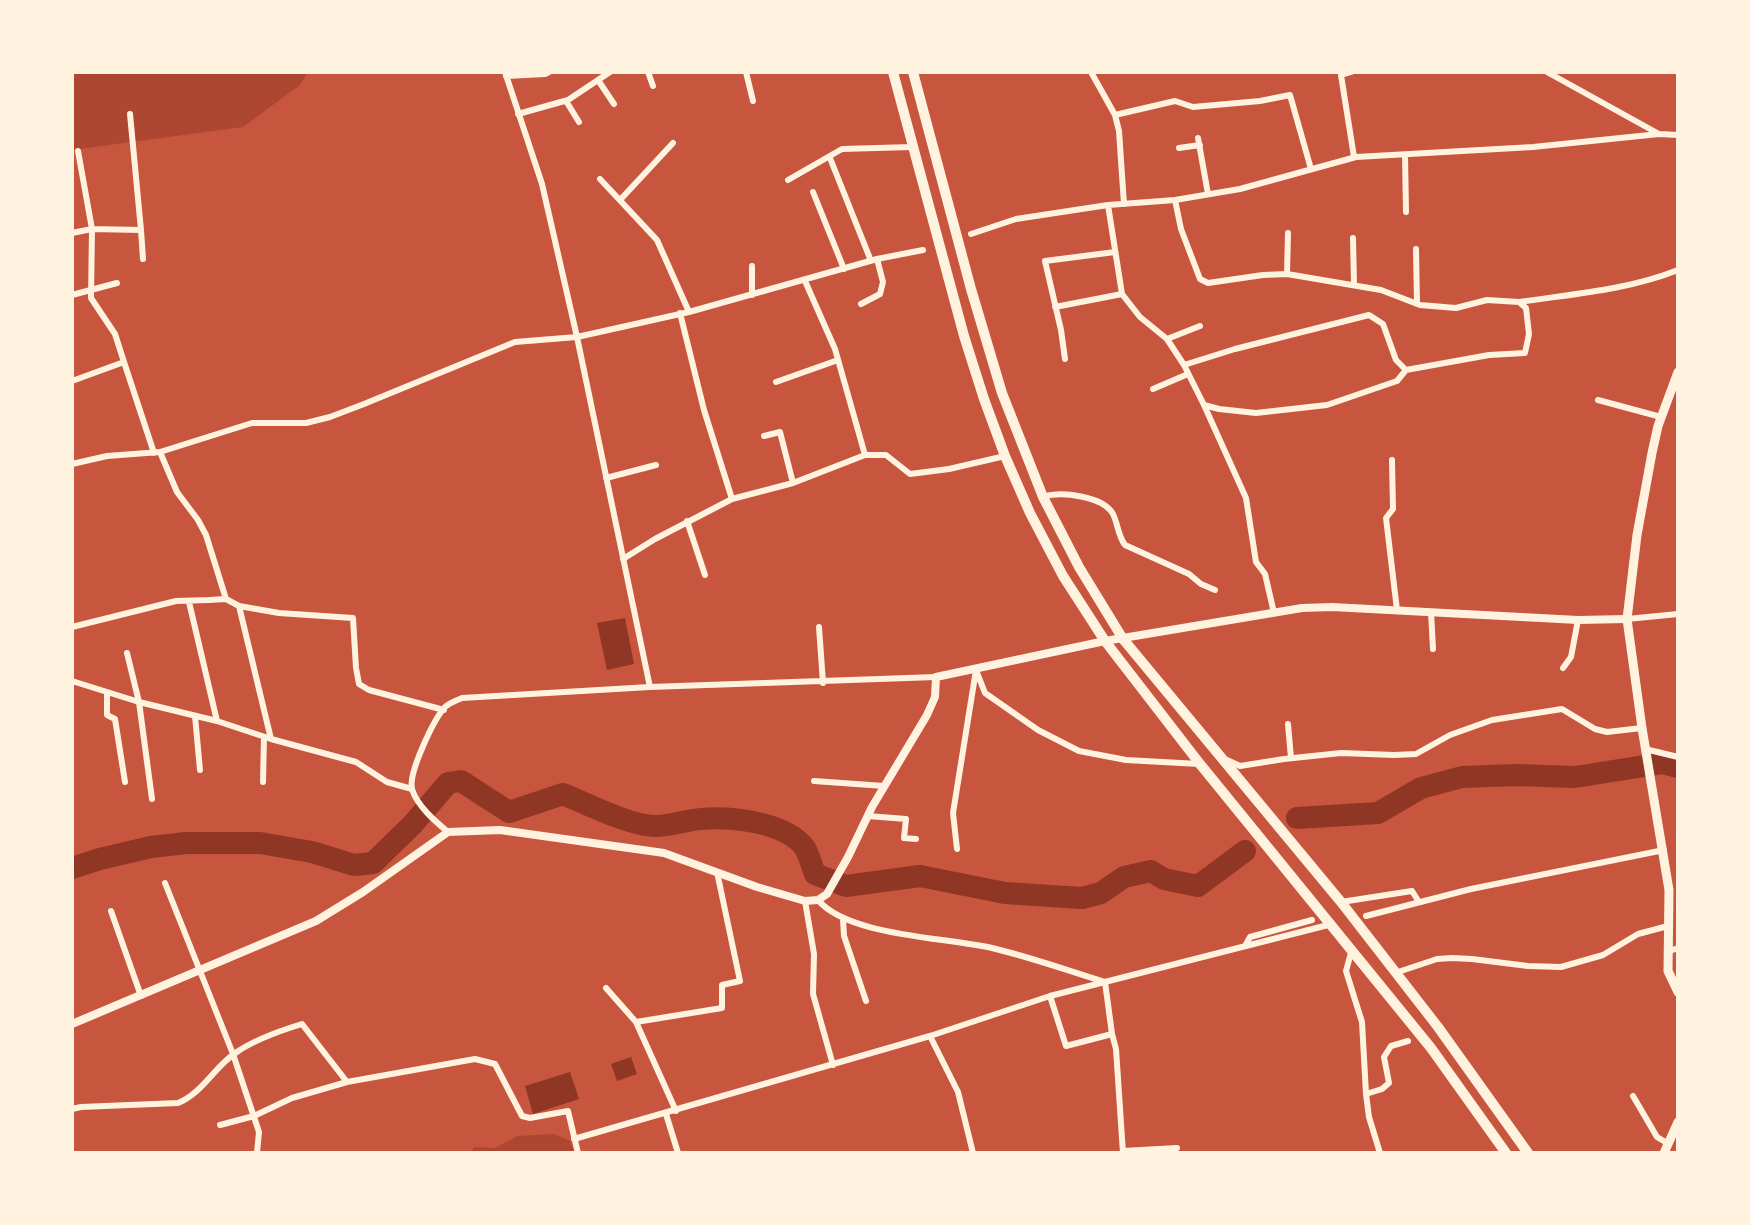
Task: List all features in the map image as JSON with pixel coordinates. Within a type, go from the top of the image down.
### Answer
[{"type":"highway","points":[[892,72],[984,399],[1005,456],[1030,513],[1058,566],[1105,641],[1200,764],[1431,1048],[1506,1153]]},
{"type":"highway","points":[[913,72],[971,289],[1002,393],[1043,497],[1080,567],[1123,639],[1341,902],[1438,1027],[1528,1153]]},
{"type":"main road","points":[[1678,372],[1661,417],[1652,453],[1637,535],[1627,619],[1670,898],[1668,971],[1678,992]]},
{"type":"main road","points":[[72,1024],[326,916],[448,832],[500,830],[664,853],[757,887],[805,901],[818,900],[826,894],[884,786],[927,715],[935,697],[936,677],[1105,641],[1274,613],[1332,607],[1578,620],[1627,619]]},
{"type":"main road","points":[[1666,1148],[1678,1122]]},
{"type":"street","points":[[549,72],[545,74],[506,74],[542,184],[577,337],[650,687]]},
{"type":"street","points":[[518,114],[566,101],[610,72]]},
{"type":"street","points":[[648,72],[653,86]]},
{"type":"street","points":[[746,72],[753,101]]},
{"type":"street","points":[[1091,72],[1115,115],[1119,131],[1124,204]]},
{"type":"street","points":[[1351,72],[1341,75],[1354,157]]},
{"type":"street","points":[[1547,72],[1659,134]]},
{"type":"street","points":[[598,81],[614,105]]},
{"type":"street","points":[[1115,115],[1175,101],[1194,107],[1260,101],[1290,94],[1311,169]]},
{"type":"street","points":[[566,101],[579,122]]},
{"type":"street","points":[[130,114],[143,259]]},
{"type":"street","points":[[971,234],[1016,219],[1108,205],[1175,200],[1240,189],[1354,157],[1533,147],[1659,134],[1678,135]]},
{"type":"street","points":[[620,200],[673,142]]},
{"type":"street","points":[[1179,148],[1199,142],[1208,194]]},
{"type":"street","points":[[788,180],[830,158],[842,149],[912,147]]},
{"type":"street","points":[[78,151],[92,229],[91,298],[115,334],[156,453],[177,492],[206,535],[226,599]]},
{"type":"street","points":[[1405,155],[1406,212]]},
{"type":"street","points":[[830,158],[883,282],[880,294],[861,304]]},
{"type":"street","points":[[600,179],[657,240],[689,312]]},
{"type":"street","points":[[813,192],[844,269]]},
{"type":"street","points":[[1175,200],[1181,229],[1200,279],[1208,283],[1287,274],[1381,290],[1417,304],[1456,309],[1487,300],[1519,302],[1608,288],[1661,277],[1678,270]]},
{"type":"street","points":[[1108,205],[1122,294],[1140,317],[1167,339],[1184,365],[1204,405],[1246,498],[1256,562],[1266,574],[1274,613]]},
{"type":"street","points":[[72,233],[92,229],[141,230]]},
{"type":"street","points":[[1287,274],[1288,233]]},
{"type":"street","points":[[1353,238],[1354,285]]},
{"type":"street","points":[[1416,249],[1417,304]]},
{"type":"street","points":[[72,464],[107,456],[156,453],[252,423],[306,423],[330,417],[515,342],[577,337],[689,312],[874,260],[923,250]]},
{"type":"street","points":[[1065,359],[1061,330],[1045,261],[1115,252]]},
{"type":"street","points":[[752,266],[753,295]]},
{"type":"street","points":[[805,281],[838,360],[865,455]]},
{"type":"street","points":[[72,295],[117,283]]},
{"type":"street","points":[[1055,308],[1122,294]]},
{"type":"street","points":[[1204,405],[1256,413],[1316,407],[1397,381],[1406,370],[1489,355],[1525,353],[1529,334],[1526,308],[1519,302]]},
{"type":"street","points":[[681,313],[704,410],[732,499]]},
{"type":"street","points":[[1184,365],[1235,349],[1369,315],[1383,324],[1396,360],[1406,370]]},
{"type":"street","points":[[1167,339],[1200,326]]},
{"type":"street","points":[[776,382],[838,360]]},
{"type":"street","points":[[72,381],[124,362]]},
{"type":"street","points":[[1153,388],[1188,374]]},
{"type":"street","points":[[1598,400],[1661,417]]},
{"type":"street","points":[[764,436],[780,432],[793,483]]},
{"type":"street","points":[[623,559],[687,521],[732,499],[793,483],[865,455],[886,456],[910,474],[949,469],[1005,456]]},
{"type":"street","points":[[1392,460],[1394,509],[1386,518],[1397,610]]},
{"type":"street","points":[[606,478],[656,465]]},
{"type":"street","points":[[1043,497],[1051,494],[1070,495],[1099,501],[1108,507],[1114,516],[1125,545],[1189,574],[1201,584],[1215,590]]},
{"type":"street","points":[[687,521],[705,575]]},
{"type":"street","points":[[72,627],[176,601],[226,599],[239,606],[279,613],[353,618],[359,684],[369,690],[444,710]]},
{"type":"street","points":[[189,602],[218,721]]},
{"type":"street","points":[[239,606],[268,738],[263,782]]},
{"type":"street","points":[[1431,612],[1433,649]]},
{"type":"street","points":[[1627,619],[1678,614]]},
{"type":"street","points":[[1563,668],[1571,657],[1578,620]]},
{"type":"street","points":[[819,627],[823,682]]},
{"type":"street","points":[[127,653],[139,702],[152,799]]},
{"type":"street","points":[[976,670],[985,693],[1038,730],[1079,751],[1126,760],[1200,764]]},
{"type":"street","points":[[957,849],[952,813],[976,670]]},
{"type":"street","points":[[448,832],[419,802],[412,789],[412,774],[419,755],[446,706],[462,698],[650,687],[936,677]]},
{"type":"street","points":[[72,681],[139,702],[218,721],[268,738],[356,762],[387,782],[412,789]]},
{"type":"street","points":[[107,692],[107,716],[115,719],[125,782]]},
{"type":"street","points":[[1220,758],[1240,766],[1341,753],[1395,756],[1416,754],[1450,735],[1492,720],[1562,709],[1595,729],[1607,732],[1642,728]]},
{"type":"street","points":[[195,716],[200,770]]},
{"type":"street","points":[[1288,724],[1291,758]]},
{"type":"street","points":[[1646,753],[1678,757]]},
{"type":"street","points":[[814,781],[884,786]]},
{"type":"street","points":[[868,816],[906,819],[904,838],[916,839]]},
{"type":"street","points":[[1366,916],[1471,889],[1664,850]]},
{"type":"street","points":[[636,1022],[722,1008],[722,985],[740,981],[717,872]]},
{"type":"street","points":[[165,883],[233,1054],[259,1132],[257,1153]]},
{"type":"street","points":[[1341,902],[1412,891],[1419,902]]},
{"type":"street","points":[[818,900],[825,908],[843,918],[902,934],[995,948],[1105,982]]},
{"type":"street","points":[[805,901],[814,954],[813,994],[833,1065]]},
{"type":"street","points":[[111,911],[141,996]]},
{"type":"street","points":[[843,918],[844,936],[866,1001]]},
{"type":"street","points":[[1245,946],[1250,937],[1312,920]]},
{"type":"street","points":[[574,1139],[930,1036],[1050,996],[1332,924]]},
{"type":"street","points":[[1394,973],[1437,959],[1452,958],[1561,967],[1602,955],[1638,934],[1668,926]]},
{"type":"street","points":[[1667,952],[1678,948]]},
{"type":"street","points":[[1352,949],[1346,971],[1362,1022],[1369,1117],[1380,1153]]},
{"type":"street","points":[[1105,982],[1116,1049],[1123,1152],[1177,1148]]},
{"type":"street","points":[[606,988],[636,1022],[676,1111]]},
{"type":"street","points":[[1050,996],[1066,1046],[1112,1034]]},
{"type":"street","points":[[72,1109],[178,1103],[190,1098],[233,1054],[277,1032],[302,1024],[347,1082]]},
{"type":"street","points":[[930,1036],[958,1092],[973,1153]]},
{"type":"street","points":[[1366,1094],[1382,1089],[1389,1083],[1384,1057],[1391,1046],[1408,1041]]},
{"type":"street","points":[[220,1125],[254,1116],[292,1098],[347,1082],[475,1059],[495,1064],[522,1116],[530,1118],[568,1111],[578,1153]]},
{"type":"street","points":[[1634,1096],[1657,1137],[1666,1148]]},
{"type":"street","points":[[666,1114],[678,1153]]},
{"type":"shaded area","points":[[72,72],[308,72],[300,85],[243,127],[72,150]]},
{"type":"shaded area","points":[[625,618],[634,664],[607,670],[597,623]]},
{"type":"shaded area","points":[[631,1057],[637,1074],[617,1081],[611,1064]]},
{"type":"shaded area","points":[[570,1072],[579,1099],[533,1114],[525,1086]]},
{"type":"shaded area","points":[[554,1134],[570,1141],[574,1153],[471,1153],[474,1147],[495,1148],[517,1136]]},
{"type":"waterway","points":[[1297,818],[1378,813],[1421,788],[1462,777],[1517,775],[1575,777],[1663,763],[1678,767]]},
{"type":"waterway","points":[[72,868],[151,847],[186,843],[260,843],[312,852],[354,865],[373,863],[413,824],[448,783],[461,781],[509,812],[563,794],[609,814],[645,825],[661,826],[713,818],[757,823],[785,832],[796,839],[805,848],[815,874],[846,886],[920,876],[1005,893],[1082,898],[1101,893],[1124,877],[1151,871],[1164,879],[1198,886],[1245,851]]}]
